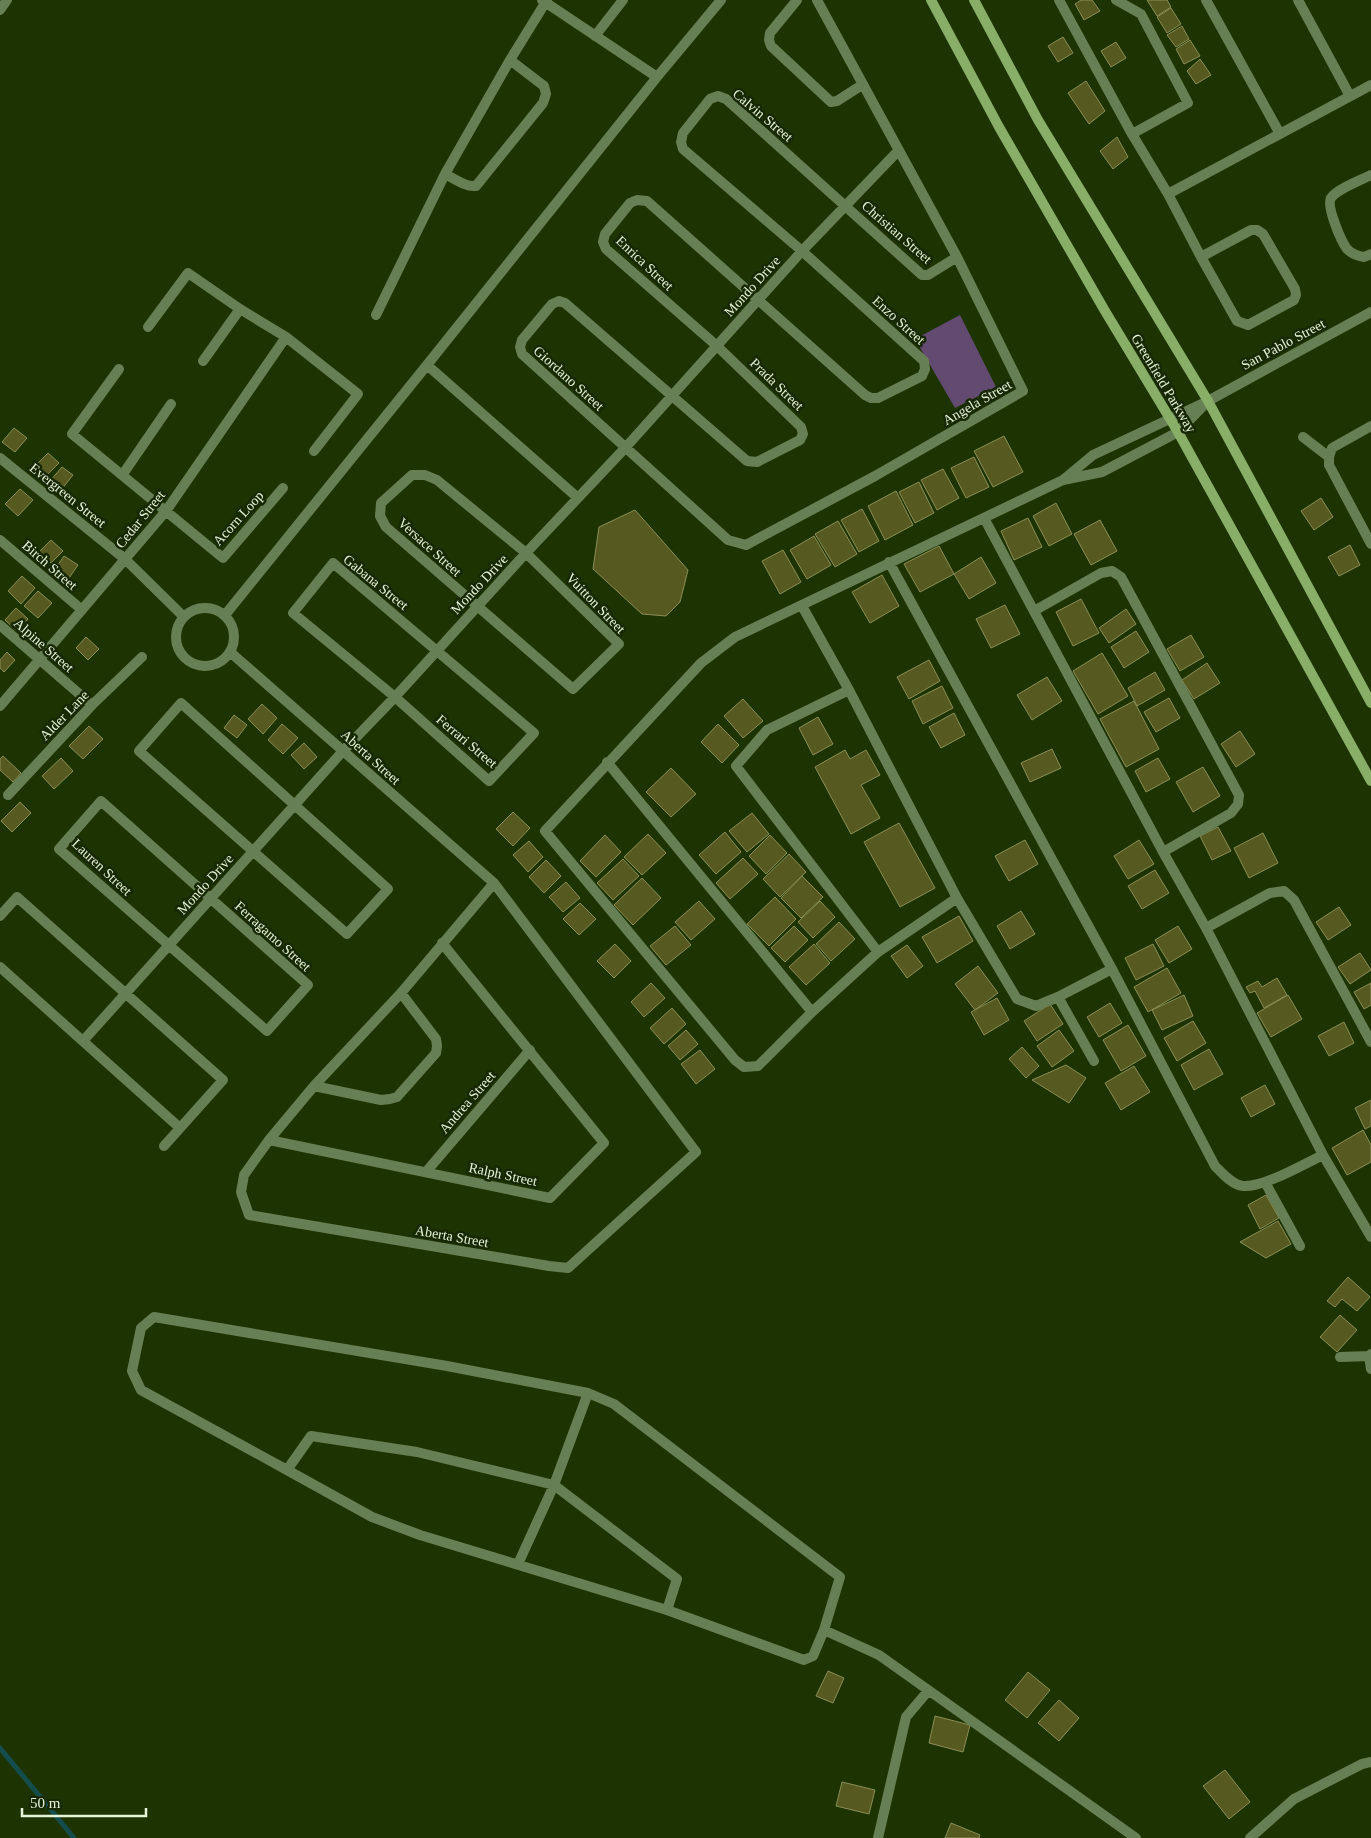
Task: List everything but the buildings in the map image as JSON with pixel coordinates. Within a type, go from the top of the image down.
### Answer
[{"type":"main road","name":"Greenfield Parkway","points":[[931,0],[1004,136],[1178,432],[1371,782]]},
{"type":"main road","name":"Greenfield Parkway","points":[[974,0],[1038,120],[1208,401],[1371,703]]},
{"type":"street","points":[[0,10],[7,0]]},
{"type":"street","points":[[595,36],[623,0]]},
{"type":"street","points":[[225,615],[721,0]]},
{"type":"street","points":[[797,0],[770,33],[769,40],[771,46],[832,102],[837,101],[862,84]]},
{"type":"street","name":"Angela Street","points":[[626,447],[728,540],[746,545],[874,476],[1023,391],[957,256],[817,0]]},
{"type":"street","points":[[1059,0],[1132,134],[1168,194],[1201,257],[1237,321],[1248,325],[1294,300],[1296,295],[1295,289],[1262,234],[1257,230],[1251,230],[1201,257]]},
{"type":"street","points":[[1116,0],[1141,14],[1188,104],[1132,134]]},
{"type":"street","points":[[1206,0],[1280,134]]},
{"type":"street","points":[[1298,0],[1350,96]]},
{"type":"street","points":[[376,315],[445,174],[545,1],[657,77]]},
{"type":"street","points":[[445,174],[466,185],[476,186],[544,103],[546,94],[544,86],[510,60]]},
{"type":"street","points":[[1168,194],[1371,85]]},
{"type":"street","name":"Calvin Street","points":[[802,251],[683,149],[680,142],[683,133],[710,99],[718,96],[726,99],[846,205]]},
{"type":"street","name":"Mondo Drive","points":[[83,1041],[343,751],[626,447],[802,251],[899,150]]},
{"type":"street","points":[[1371,175],[1336,193],[1329,200],[1329,208],[1346,248],[1354,255],[1364,257],[1371,254]]},
{"type":"street","name":"Enrica Street","points":[[717,346],[606,249],[603,242],[605,234],[630,203],[638,200],[647,201],[758,300]]},
{"type":"street","name":"Christian Street","points":[[846,205],[922,275],[928,275],[957,256]]},
{"type":"street","name":"Enzo Street","points":[[758,300],[871,398],[878,398],[922,376],[925,369],[924,361],[802,251]]},
{"type":"street","points":[[148,328],[188,273],[240,309],[286,337],[358,394],[314,451]]},
{"type":"street","name":"Giordano Street","points":[[626,447],[522,354],[520,347],[522,340],[552,304],[559,301],[565,303],[672,396]]},
{"type":"street","points":[[203,361],[240,309]]},
{"type":"street","name":"San Pablo Street","points":[[1208,401],[1371,312]]},
{"type":"street","name":"Cedar Street","points":[[0,706],[166,511],[286,337]]},
{"type":"street","name":"Prada Street","points":[[672,396],[747,461],[752,463],[800,440],[803,434],[802,426],[717,346]]},
{"type":"street","points":[[427,366],[578,498]]},
{"type":"street","points":[[119,369],[72,434],[166,511]]},
{"type":"street","points":[[1063,480],[1093,455],[1208,401]]},
{"type":"street","points":[[957,898],[878,952],[812,1012],[758,1066],[744,1067],[735,1060],[545,830],[701,663],[735,637],[1063,480],[1102,472],[1178,432],[1208,401]]},
{"type":"street","points":[[123,474],[171,404]]},
{"type":"street","points":[[1371,426],[1332,448],[1329,457],[1329,465],[1371,544]]},
{"type":"street","points":[[1303,438],[1329,457]]},
{"type":"street","name":"Evergreen Street","points":[[0,458],[125,559],[184,617]]},
{"type":"street","name":"Versace Street","points":[[477,607],[386,528],[380,516],[381,503],[412,475],[426,475],[438,480],[526,553]]},
{"type":"street","name":"Acorn Loop","points":[[166,511],[223,558],[283,488]]},
{"type":"street","points":[[984,518],[1163,852],[1206,928],[1323,1155],[1370,1231]]},
{"type":"street","name":"Birch Street","points":[[0,540],[82,610]]},
{"type":"street","name":"Vuitton Street","points":[[477,607],[574,689],[619,644],[526,553]]},
{"type":"street","points":[[889,562],[1112,969],[1215,1166],[1227,1178],[1242,1186],[1265,1182],[1323,1155]]},
{"type":"street","name":"Gabana Street","points":[[395,697],[293,613],[333,563],[436,651]]},
{"type":"street","points":[[1034,612],[1101,573],[1112,571],[1121,577],[1239,795],[1238,804],[1232,813],[1163,852]]},
{"type":"street","points":[[802,606],[849,690],[957,898],[1017,999],[1036,1006],[1058,997],[1112,969]]},
{"type":"street","points":[[199,608],[217,610],[225,615],[233,628],[233,644],[230,652],[224,659],[206,666],[188,660],[181,653],[177,644],[176,634],[178,625],[184,617],[191,611],[199,608]]},
{"type":"street","name":"Alpine Street","points":[[0,625],[92,705]]},
{"type":"street","name":"Ferrari Street","points":[[395,697],[489,781],[534,733],[436,651]]},
{"type":"street","name":"Aberta Street","points":[[230,652],[494,883],[696,1152],[568,1268],[249,1215],[241,1192],[244,1175],[269,1140],[314,1086],[401,993],[494,883]]},
{"type":"street","name":"Alder Lane","points":[[8,795],[92,705],[142,657]]},
{"type":"street","points":[[849,690],[767,730],[736,766],[878,952]]},
{"type":"street","points":[[181,703],[388,889],[347,934],[253,851],[139,750],[181,703]]},
{"type":"street","points":[[608,762],[812,1012]]},
{"type":"street","name":"Lauren Street","points":[[169,945],[59,849],[101,801],[210,898]]},
{"type":"street","points":[[1206,928],[1270,893],[1284,892],[1294,900],[1371,1042]]},
{"type":"street","points":[[0,916],[17,896],[223,1080],[164,1146]]},
{"type":"street","name":"Ferragamo Street","points":[[169,945],[267,1031],[308,985],[210,898]]},
{"type":"street","name":"Ralph Street","points":[[269,1140],[550,1198],[604,1143],[442,944]]},
{"type":"street","points":[[0,967],[180,1128]]},
{"type":"street","points":[[314,1086],[381,1100],[397,1097],[436,1053],[437,1046],[436,1039],[401,993]]},
{"type":"street","points":[[1058,997],[1094,1061]]},
{"type":"street","name":"Andrea Street","points":[[426,1172],[530,1050]]},
{"type":"street","points":[[1265,1182],[1300,1246]]},
{"type":"street","points":[[154,1317],[428,1363],[588,1393],[614,1404],[840,1577],[824,1630],[813,1656],[804,1660],[667,1610],[420,1534],[372,1517],[141,1390],[132,1371],[141,1328],[154,1317]]},
{"type":"street","points":[[1340,1356],[1370,1355],[1371,1369]]},
{"type":"street","points":[[518,1564],[554,1486],[588,1393]]},
{"type":"street","points":[[287,1470],[311,1436],[417,1452],[554,1486],[677,1579],[667,1610]]},
{"type":"street","points":[[824,1630],[879,1655],[1136,1838]]},
{"type":"street","points":[[878,1838],[906,1717],[928,1691]]},
{"type":"street","points":[[1250,1838],[1294,1799],[1362,1764],[1371,1762]]},
{"type":"shaded area","points":[[960,315],[996,387],[955,408],[915,339]]},
{"type":"waterway","points":[[0,1748],[74,1838]]}]
